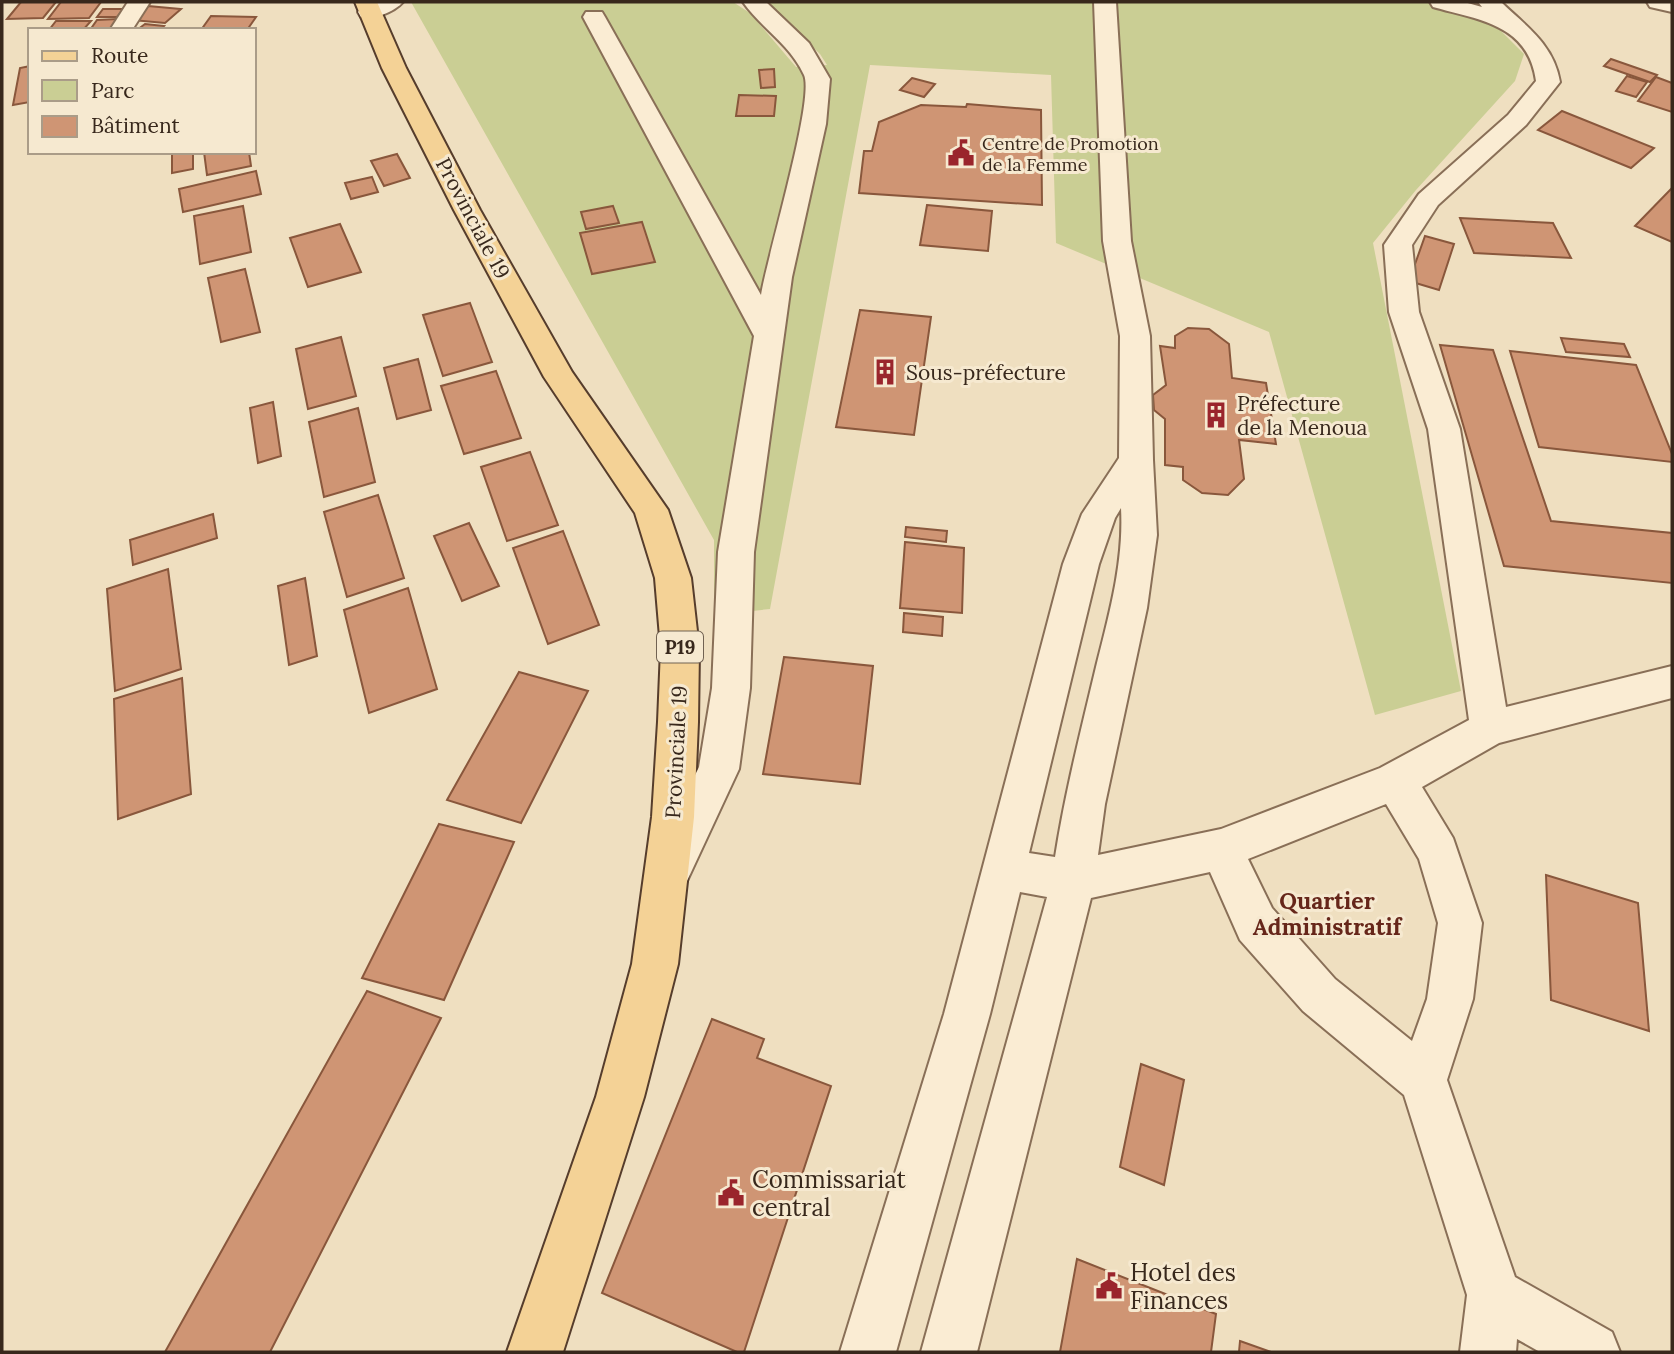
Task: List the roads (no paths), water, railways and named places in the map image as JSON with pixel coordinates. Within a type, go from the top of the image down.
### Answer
[{"type":"main road","name":"Provinciale 19","points":[[376,5],[467,210],[560,377],[651,510],[673,578],[680,649],[673,817],[655,964],[620,1097],[535,1352]]},
{"type":"street","points":[[122,28],[139,2]]},
{"type":"street","points":[[665,880],[719,769],[731,688],[736,552],[778,277],[814,124],[818,79],[801,48],[754,2]]},
{"type":"street","points":[[949,1352],[1073,881],[1084,804],[1129,608],[1140,535],[1136,460],[1135,336],[1117,241],[1105,2]]},
{"type":"street","points":[[1441,2],[1497,11],[1527,37],[1548,66],[1548,82],[1517,120],[1428,200],[1398,245],[1404,312],[1444,429],[1490,728]]},
{"type":"street","points":[[1658,2],[1672,6]]},
{"type":"street","points":[[594,17],[769,336]]},
{"type":"street","points":[[868,1352],[967,1014],[1081,564],[1099,514],[1136,460]]},
{"type":"street","points":[[1004,869],[1073,881],[1221,849],[1395,781],[1490,728],[1672,682]]},
{"type":"street","points":[[1395,781],[1438,852],[1460,923],[1450,999],[1423,1080]]},
{"type":"street","points":[[1221,849],[1256,924],[1319,995],[1423,1080],[1494,1295],[1488,1352]]},
{"type":"street","points":[[1494,1295],[1592,1352]]},
{"type":"place","name":"Centre de Promotion de la Femme","points":[[961,153]]},
{"type":"place","name":"Sous-préfecture","points":[[885,372]]},
{"type":"place","name":"Préfecture de la Menoua","points":[[1216,415]]},
{"type":"place","name":"Commissariat central","points":[[731,1193]]},
{"type":"place","name":"Hotel des Finances","points":[[1109,1286]]},
{"type":"district","name":"Quartier Administratif","points":[[1327,913]]}]
